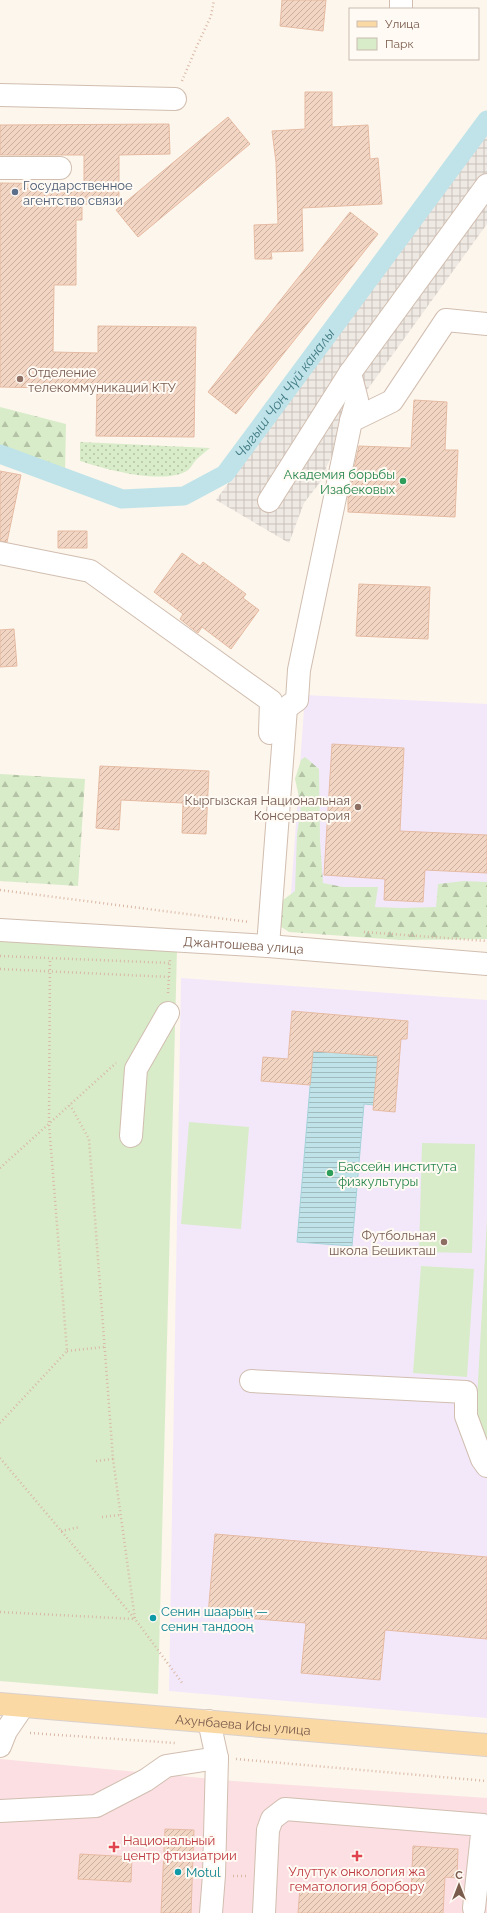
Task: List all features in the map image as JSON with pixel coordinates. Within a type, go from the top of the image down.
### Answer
[{"type":"main road","name":"Ахунбаева Исы улица","points":[[0,1704],[487,1745]]},
{"type":"street","points":[[0,95],[175,99]]},
{"type":"street","points":[[0,168],[60,168]]},
{"type":"street","points":[[269,501],[350,373],[487,185]]},
{"type":"street","points":[[351,422],[392,401],[446,320],[487,324]]},
{"type":"street","points":[[263,946],[286,708],[297,700],[299,670],[351,422],[358,400],[350,373]]},
{"type":"street","points":[[0,553],[90,571],[271,701],[260,924],[263,946]]},
{"type":"street","name":"Джантошева улица","points":[[0,930],[263,946],[487,964]]},
{"type":"street","points":[[131,1136],[136,1069],[168,1013]]},
{"type":"street","points":[[251,1381],[466,1392],[466,1416],[482,1459],[487,1466]]},
{"type":"street","points":[[3,1738],[23,1706]]},
{"type":"street","points":[[209,1721],[217,1758],[214,1875],[211,1913]]},
{"type":"street","points":[[0,1811],[96,1806],[146,1780],[166,1766],[217,1758]]},
{"type":"street","points":[[264,1913],[268,1830],[272,1818],[285,1809],[485,1825],[474,1908]]},
{"type":"path","points":[[175,99],[211,16],[214,0]]},
{"type":"path","points":[[0,890],[260,924]]},
{"type":"path","points":[[363,932],[487,942]]},
{"type":"path","points":[[168,1013],[170,940]]},
{"type":"path","points":[[0,956],[170,963]]},
{"type":"path","points":[[50,958],[49,1124],[67,1351]]},
{"type":"path","points":[[0,969],[169,977]]},
{"type":"path","points":[[0,1168],[116,1062]]},
{"type":"path","points":[[70,1105],[89,1139],[113,1459],[135,1619]]},
{"type":"path","points":[[0,1423],[67,1351],[104,1346]]},
{"type":"path","points":[[0,1458],[135,1619],[183,1684]]},
{"type":"path","points":[[96,1461],[113,1459]]},
{"type":"path","points":[[102,1517],[120,1515]]},
{"type":"path","points":[[61,1531],[80,1526]]},
{"type":"path","points":[[0,1612],[135,1619]]},
{"type":"path","points":[[3,1738],[177,1743]]},
{"type":"path","points":[[217,1758],[487,1780]]},
{"type":"path","points":[[214,1875],[266,1876]]},
{"type":"shaded area","points":[[487,128],[487,224],[352,411],[326,468],[328,472],[304,503],[289,543],[216,500]]},
{"type":"shaded area","points":[[305,695],[487,704],[487,936],[289,922]]},
{"type":"shaded area","points":[[181,978],[487,1000],[487,1718],[169,1691]]},
{"type":"shaded area","points":[[0,1759],[233,1781],[487,1798],[487,1913],[0,1913]]},
{"type":"green space","points":[[0,407],[66,424],[65,473],[0,447]]},
{"type":"green space","points":[[80,442],[210,448],[196,460],[188,470],[178,475],[150,476],[119,472],[80,461]]},
{"type":"green space","points":[[305,757],[319,769],[320,841],[323,883],[343,887],[378,887],[375,907],[402,908],[436,907],[438,884],[464,881],[487,882],[487,939],[400,940],[289,932],[275,923],[283,900],[295,891],[297,834],[301,806],[295,779],[301,760]]},
{"type":"green space","points":[[0,774],[85,779],[78,886],[0,881]]},
{"type":"green space","points":[[0,940],[177,949],[158,1694],[0,1681]]},
{"type":"green space","points":[[189,1122],[249,1127],[241,1229],[181,1224]]},
{"type":"green space","points":[[422,1143],[475,1144],[472,1253],[419,1252]]},
{"type":"green space","points":[[487,1220],[487,1455],[476,1417]]},
{"type":"green space","points":[[421,1266],[474,1269],[467,1377],[413,1373]]},
{"type":"water","name":"Бассейн института физкультуры","points":[[313,1051],[378,1056],[374,1105],[364,1104],[352,1246],[297,1242]]},
{"type":"building","points":[[282,0],[326,0],[323,31],[280,26]]},
{"type":"building","points":[[305,92],[332,92],[332,127],[368,125],[370,159],[378,158],[382,204],[302,208],[303,251],[271,252],[272,259],[255,259],[254,225],[278,224],[276,162],[272,131],[305,129]]},
{"type":"building","points":[[228,117],[250,144],[138,237],[116,210]]},
{"type":"building","points":[[169,124],[170,154],[119,155],[119,204],[82,204],[82,220],[76,220],[76,285],[54,285],[53,352],[98,353],[98,326],[196,327],[194,437],[96,436],[97,389],[0,387],[0,183],[84,184],[84,155],[0,155],[0,125]]},
{"type":"building","points":[[350,212],[378,234],[236,414],[208,392]]},
{"type":"building","name":"Академия борьбы Изабековых","points":[[414,400],[447,402],[445,450],[458,450],[455,517],[348,512],[348,495],[359,446],[411,448]]},
{"type":"building","points":[[0,471],[21,475],[7,542],[0,541]]},
{"type":"building","points":[[58,531],[87,531],[87,548],[58,548]]},
{"type":"building","points":[[182,553],[200,566],[203,562],[246,594],[243,598],[259,610],[231,649],[202,627],[198,633],[180,619],[183,614],[154,592]]},
{"type":"building","points":[[359,584],[430,587],[428,639],[356,636]]},
{"type":"building","points":[[14,629],[17,666],[0,667],[0,630]]},
{"type":"building","points":[[332,744],[404,748],[400,831],[487,835],[487,873],[425,870],[423,902],[384,900],[385,879],[324,875]]},
{"type":"building","points":[[100,766],[209,771],[206,834],[182,833],[183,803],[121,800],[119,830],[96,828]]},
{"type":"building","points":[[292,1011],[408,1021],[407,1039],[401,1039],[395,1112],[373,1110],[378,1056],[313,1051],[310,1085],[261,1081],[263,1057],[288,1059]]},
{"type":"building","points":[[215,1534],[487,1557],[487,1639],[385,1630],[380,1680],[301,1673],[306,1623],[208,1615]]},
{"type":"building","name":"Motul","points":[[165,1829],[194,1830],[191,1913],[161,1913]]},
{"type":"building","points":[[413,1846],[458,1849],[457,1878],[445,1877],[443,1913],[298,1913],[300,1887],[411,1894]]},
{"type":"building","points":[[80,1854],[132,1857],[131,1882],[78,1879]]},
{"type":"waterway","name":"Чыгыш Чоң Чүй каналы","points":[[0,454],[122,499],[184,496],[225,474],[487,120]]},
{"type":"place","name":"Государственное агентство связи","points":[[15,192]]},
{"type":"place","name":"Отделение телекоммуникаций КТУ","points":[[20,379]]},
{"type":"place","name":"Академия борьбы Изабековых","points":[[403,481]]},
{"type":"place","name":"Кыргызская Национальная Консерватория","points":[[358,807]]},
{"type":"place","name":"Бассейн института физкультуры","points":[[330,1173]]},
{"type":"place","name":"Футбольная школа Бешикташ","points":[[444,1242]]},
{"type":"place","name":"Сенин шаарың — сенин тандооң","points":[[153,1618]]},
{"type":"place","name":"Национальный центр фтизиатрии","points":[[114,1847]]},
{"type":"place","name":"Улуттук онкология жа гематология борбору","points":[[357,1856]]},
{"type":"place","name":"Motul","points":[[178,1872]]}]
